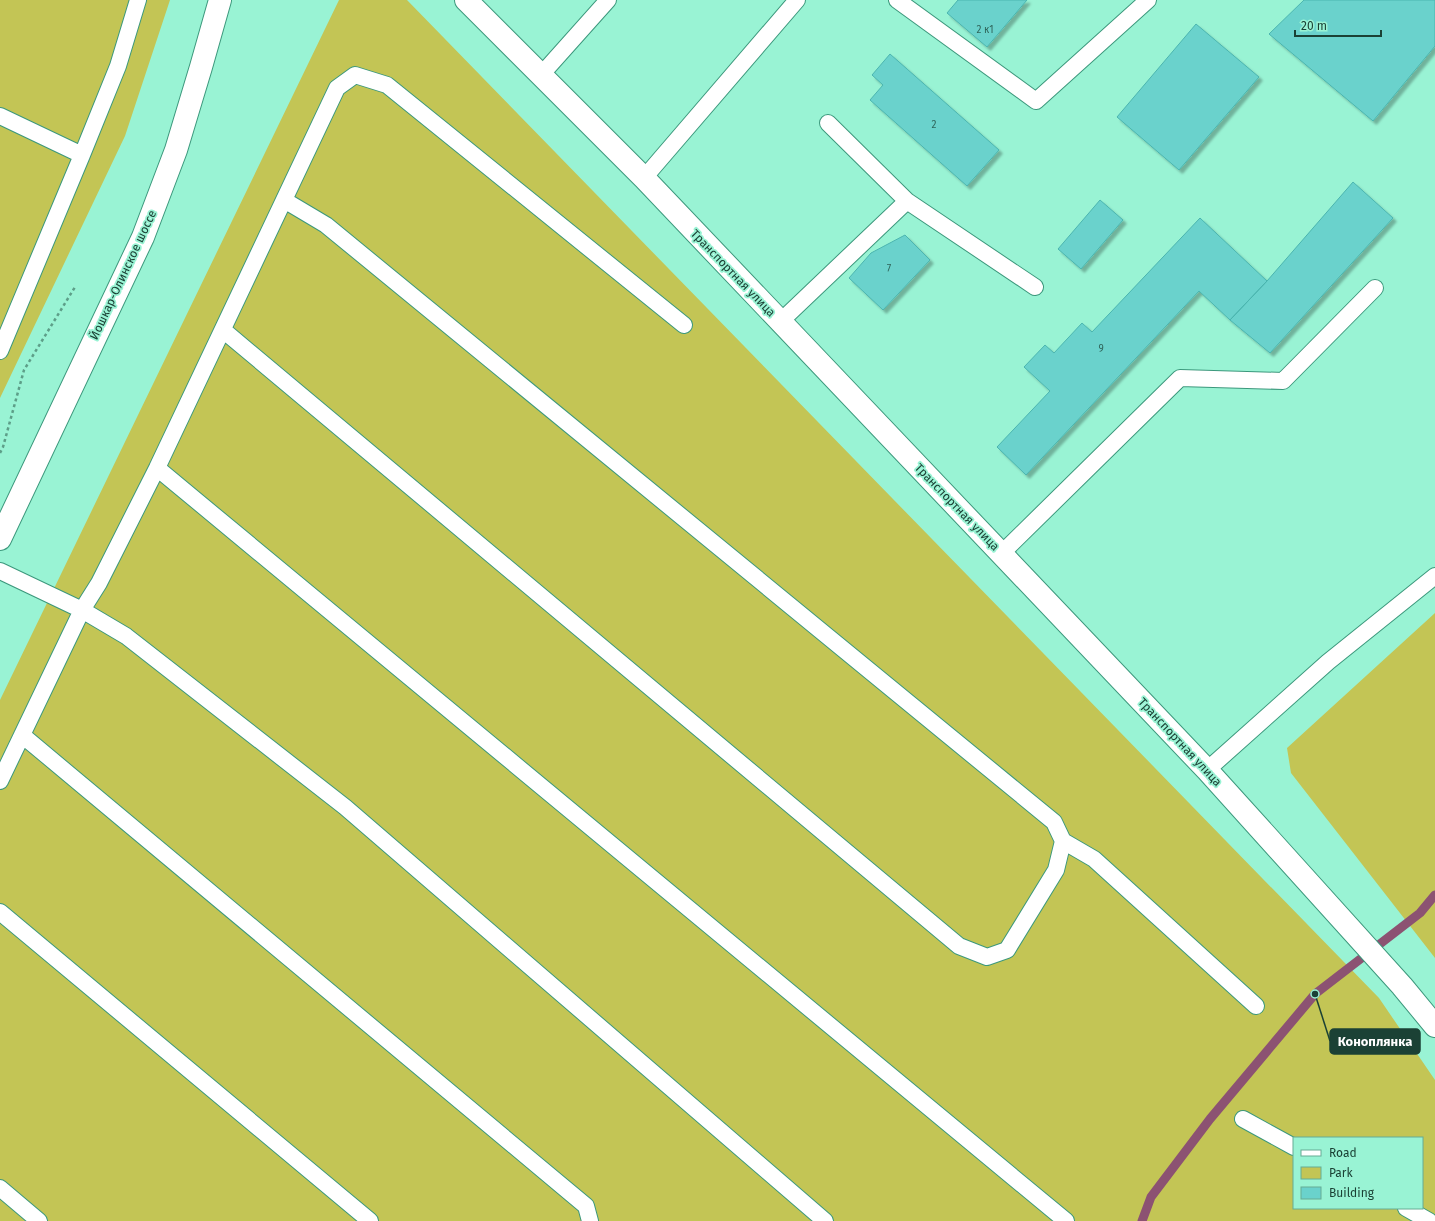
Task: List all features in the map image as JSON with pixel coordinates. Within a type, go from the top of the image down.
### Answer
[{"type":"main road","name":"Йошкар-Олинское шоссе","points":[[0,540],[144,237],[176,150],[220,0]]},
{"type":"main road","name":"Транспортная улица","points":[[466,0],[644,178],[1207,770],[1402,986],[1435,1026]]},
{"type":"lane","points":[[0,351],[118,66],[138,0]]},
{"type":"lane","points":[[541,75],[608,0]]},
{"type":"lane","points":[[644,178],[797,0]]},
{"type":"lane","points":[[897,0],[1036,100],[1148,0]]},
{"type":"lane","points":[[0,781],[82,610],[99,583],[157,468],[337,88],[354,75],[387,85],[684,325]]},
{"type":"lane","points":[[0,116],[82,155]]},
{"type":"lane","points":[[828,123],[907,200],[1035,287]]},
{"type":"lane","points":[[284,200],[332,230],[1048,817],[1054,822],[1063,841],[1094,859],[1256,1006]]},
{"type":"lane","points":[[780,322],[907,200]]},
{"type":"lane","points":[[1001,554],[1180,378],[1283,381],[1375,288]]},
{"type":"lane","points":[[223,330],[960,946],[987,957],[1007,950],[1056,870],[1063,841]]},
{"type":"lane","points":[[157,468],[1066,1221]]},
{"type":"lane","points":[[0,571],[82,610],[126,636],[345,808],[825,1221]]},
{"type":"lane","points":[[1207,770],[1328,662],[1435,576]]},
{"type":"lane","points":[[22,735],[586,1206],[590,1221]]},
{"type":"lane","points":[[0,912],[370,1221]]},
{"type":"lane","points":[[1243,1119],[1293,1146]]},
{"type":"lane","points":[[0,1188],[39,1221]]},
{"type":"lane","points":[[1408,1209],[1429,1221]]},
{"type":"path","points":[[0,453],[3,447],[24,370],[75,287]]},
{"type":"green space","points":[[0,0],[170,0],[125,136],[0,398]]},
{"type":"green space","points":[[339,0],[407,0],[1379,998],[1435,1080],[1435,1221],[0,1221],[0,700]]},
{"type":"green space","points":[[1435,613],[1435,958],[1291,773],[1287,748]]},
{"type":"building","points":[[958,0],[1027,0],[987,47],[947,13]]},
{"type":"building","points":[[1304,0],[1435,0],[1435,46],[1373,121],[1269,34]]},
{"type":"building","points":[[1196,24],[1259,77],[1179,170],[1117,117]]},
{"type":"building","points":[[890,54],[999,150],[967,186],[870,100],[883,85],[872,75]]},
{"type":"building","points":[[1353,182],[1393,218],[1270,353],[1230,320],[1267,281]]},
{"type":"building","points":[[1100,200],[1123,220],[1081,269],[1058,249]]},
{"type":"building","points":[[1200,218],[1267,281],[1230,320],[1199,291],[1026,475],[997,447],[1050,391],[1024,367],[1045,345],[1054,353],[1082,323],[1092,332]]},
{"type":"building","points":[[905,235],[930,260],[883,310],[849,278],[871,253]]},
{"type":"waterway","points":[[1142,1221],[1151,1197],[1210,1119],[1315,994],[1420,913],[1435,895]]},
{"type":"place","name":"Коноплянка","points":[[1315,994]]}]
